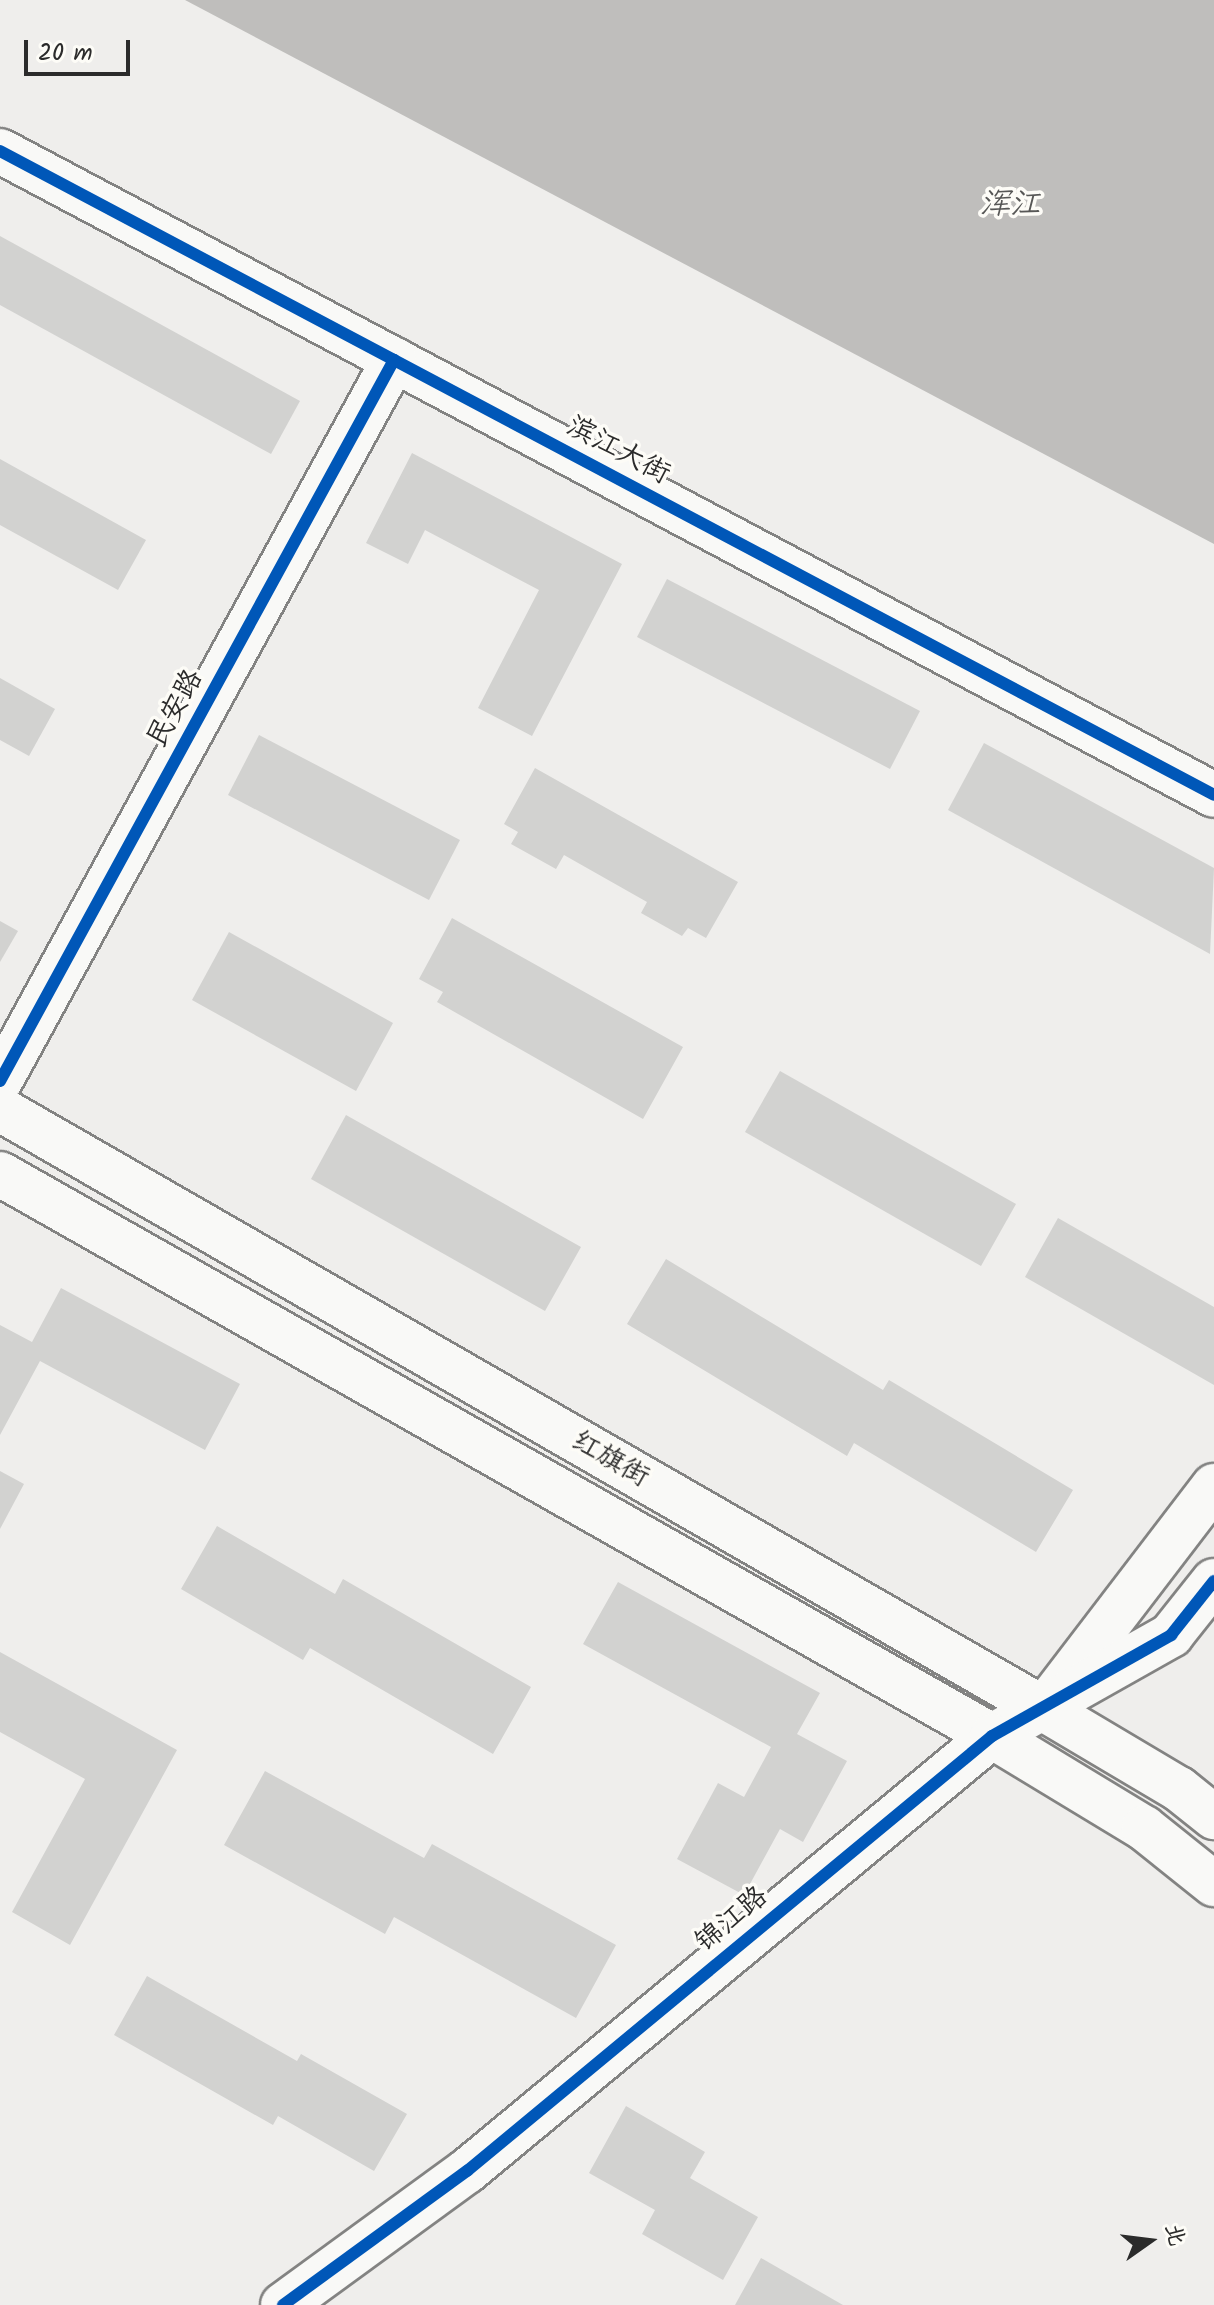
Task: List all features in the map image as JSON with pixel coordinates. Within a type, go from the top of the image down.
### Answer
[{"type":"street","name":"滨江大街","points":[[0,151],[1214,795]]},
{"type":"street","name":"民安路","points":[[0,1081],[394,360]]},
{"type":"street","name":"红旗街","points":[[0,1109],[1044,1709],[1179,1789],[1214,1817]]},
{"type":"street","points":[[0,1174],[992,1736],[1144,1828],[1214,1884]]},
{"type":"street","name":"锦江路","points":[[1044,1709],[1214,1486]]},
{"type":"street","name":"锦江路","points":[[283,2305],[467,2171],[992,1736],[1171,1635],[1214,1581]]},
{"type":"water","name":"浑江","points":[[185,0],[1214,0],[1214,544]]},
{"type":"building","points":[[0,236],[300,401],[271,454],[0,305]]},
{"type":"building","points":[[412,453],[622,564],[532,736],[478,708],[539,590],[425,530],[408,564],[366,543]]},
{"type":"building","points":[[0,459],[146,540],[118,590],[0,525]]},
{"type":"building","points":[[667,579],[920,711],[890,769],[637,637]]},
{"type":"building","points":[[0,678],[55,709],[29,756],[0,740]]},
{"type":"building","points":[[259,735],[460,840],[429,900],[228,795]]},
{"type":"building","points":[[984,743],[1214,868],[1210,954],[948,810]]},
{"type":"building","points":[[535,768],[738,882],[706,938],[688,928],[682,936],[641,913],[647,902],[564,855],[556,869],[511,844],[518,832],[504,824]]},
{"type":"building","points":[[452,918],[683,1047],[643,1119],[437,1002],[443,992],[419,979]]},
{"type":"building","points":[[0,921],[18,931],[0,962]]},
{"type":"building","points":[[229,932],[393,1023],[356,1091],[192,1000]]},
{"type":"building","points":[[780,1071],[1016,1204],[981,1266],[745,1132]]},
{"type":"building","points":[[346,1115],[581,1247],[545,1311],[311,1179]]},
{"type":"building","points":[[1058,1218],[1214,1307],[1214,1385],[1025,1277]]},
{"type":"building","points":[[666,1259],[883,1390],[889,1380],[1073,1490],[1036,1552],[854,1443],[847,1456],[627,1324]]},
{"type":"building","points":[[61,1288],[240,1384],[205,1450],[40,1361],[0,1435],[0,1325],[32,1342]]},
{"type":"building","points":[[0,1471],[24,1484],[0,1529]]},
{"type":"building","points":[[217,1526],[335,1594],[343,1579],[531,1687],[493,1754],[310,1648],[303,1660],[181,1589]]},
{"type":"building","points":[[618,1582],[820,1693],[797,1734],[847,1761],[803,1842],[780,1829],[744,1895],[677,1859],[718,1783],[744,1797],[771,1747],[583,1644]]},
{"type":"building","points":[[0,1652],[177,1750],[70,1945],[12,1912],[85,1779],[0,1732]]},
{"type":"building","points":[[265,1771],[424,1858],[432,1844],[616,1945],[576,2018],[394,1917],[385,1934],[224,1845]]},
{"type":"building","points":[[147,1976],[297,2061],[301,2054],[407,2114],[374,2171],[278,2116],[273,2125],[114,2035]]},
{"type":"building","points":[[626,2106],[705,2152],[690,2178],[758,2217],[723,2280],[642,2234],[655,2210],[589,2173]]},
{"type":"building","points":[[761,2258],[843,2305],[735,2305]]},
{"type":"cycle path","points":[[0,151],[1214,795]]},
{"type":"cycle path","points":[[0,1081],[394,360]]},
{"type":"cycle path","points":[[283,2305],[467,2171],[992,1736],[1171,1635],[1214,1581]]}]
